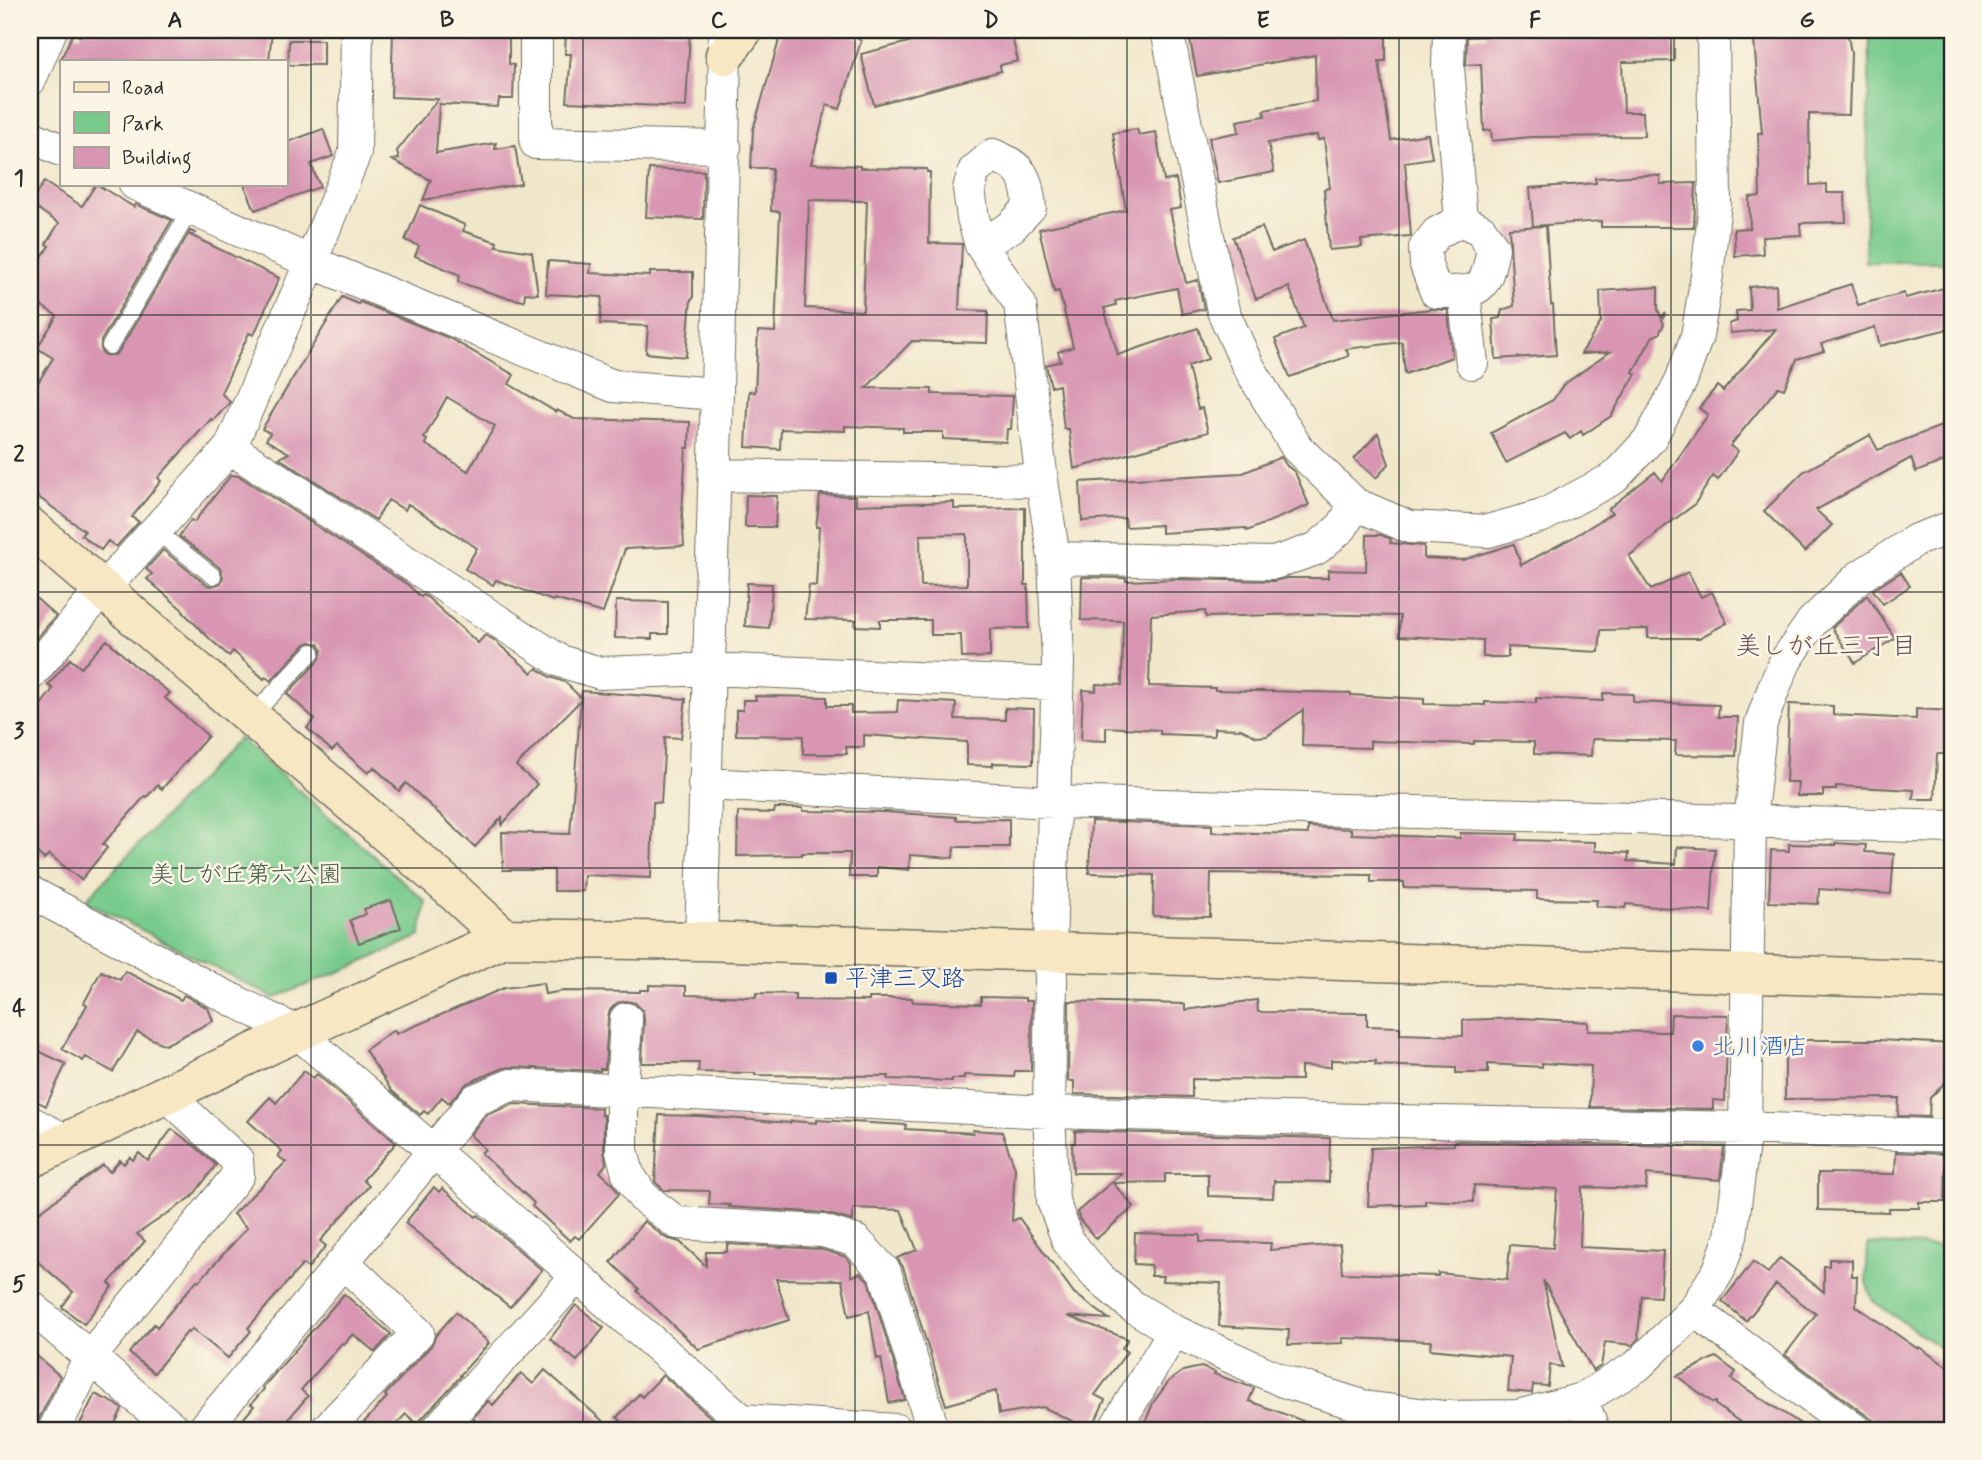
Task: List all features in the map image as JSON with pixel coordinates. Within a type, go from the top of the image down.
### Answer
[{"type":"street","points":[[30,80],[51,30]]},
{"type":"street","points":[[30,675],[102,590],[230,448],[355,153],[357,30]]},
{"type":"street","points":[[536,30],[536,143],[724,147]]},
{"type":"street","points":[[1167,30],[1223,311],[1247,364],[1297,448],[1355,504],[1409,527],[1488,531],[1542,516],[1614,478],[1650,439],[1681,381],[1697,336],[1715,203],[1713,30]]},
{"type":"street","points":[[1449,30],[1448,67],[1461,220]]},
{"type":"street","points":[[701,941],[724,147],[731,38]]},
{"type":"street","points":[[30,136],[60,150]]},
{"type":"street","points":[[139,186],[311,262],[614,386],[717,394]]},
{"type":"street","points":[[1461,220],[1480,230],[1493,248],[1488,274],[1476,289],[1436,292],[1426,265],[1425,248],[1437,233],[1461,220]]},
{"type":"street","points":[[981,245],[1020,304],[1054,558],[1057,684],[1049,1112],[1053,1201],[1068,1241],[1096,1275],[1132,1306],[1174,1331],[1283,1381],[1369,1408],[1443,1417],[1518,1416],[1582,1399],[1636,1366],[1694,1310],[1720,1270],[1731,1236],[1745,1128],[1750,821],[1761,723],[1786,660],[1812,622],[1859,576],[1916,540],[1952,527]]},
{"type":"street","points":[[1464,292],[1472,363]]},
{"type":"street","points":[[230,448],[560,661],[600,673],[710,669],[1057,684]]},
{"type":"street","points":[[715,475],[1042,481]]},
{"type":"street","points":[[1054,558],[1274,563],[1316,549],[1342,527],[1355,504]]},
{"type":"street","points":[[30,527],[449,887],[504,939]]},
{"type":"street","points":[[704,784],[1054,802],[1952,827]]},
{"type":"street","points":[[30,892],[297,1032],[577,1276],[741,1425],[896,1430]]},
{"type":"street","points":[[30,1159],[297,1032],[504,939],[701,941],[1952,980]]},
{"type":"street","points":[[626,1019],[622,1151],[628,1174],[643,1197],[677,1223],[823,1231],[856,1241],[885,1272],[933,1430]]},
{"type":"street","points":[[203,1430],[475,1100],[511,1085],[1049,1112],[1745,1128],[1952,1136]]},
{"type":"street","points":[[54,1430],[90,1357],[238,1175],[237,1160],[167,1094]]},
{"type":"street","points":[[30,1122],[67,1141]]},
{"type":"street","points":[[326,1430],[418,1333],[343,1262]]},
{"type":"street","points":[[437,1430],[577,1276]]},
{"type":"street","points":[[30,1306],[175,1430]]},
{"type":"street","points":[[1694,1310],[1855,1430]]},
{"type":"street","points":[[1114,1430],[1174,1331]]},
{"type":"street","points":[[1582,1399],[1593,1430]]},
{"type":"lane","points":[[110,346],[191,209]]},
{"type":"lane","points":[[156,531],[213,576]]},
{"type":"lane","points":[[251,717],[312,652]]},
{"type":"green space","points":[[1870,30],[1952,30],[1952,262],[1865,262]]},
{"type":"green space","name":"美しが丘第六公園","points":[[239,738],[426,902],[420,936],[274,998],[85,901]]},
{"type":"green space","points":[[1868,1244],[1952,1247],[1952,1356],[1873,1301],[1866,1282]]},
{"type":"building","points":[[83,30],[272,30],[269,60],[60,60],[73,33],[80,36]]},
{"type":"building","points":[[393,30],[509,30],[509,64],[514,65],[513,99],[499,99],[498,107],[439,104],[436,153],[496,143],[495,149],[515,146],[521,184],[423,200],[431,180],[392,160],[399,159],[397,151],[438,99],[391,97]]},
{"type":"building","points":[[566,30],[690,30],[686,107],[567,102],[571,54],[565,54]]},
{"type":"building","points":[[782,30],[849,30],[861,41],[840,109],[827,105],[811,164],[927,169],[927,172],[930,172],[929,243],[962,244],[959,310],[988,311],[987,343],[912,341],[866,388],[932,389],[932,394],[1013,396],[1011,429],[1007,429],[1006,442],[943,439],[943,432],[903,432],[903,428],[845,426],[845,431],[781,429],[780,449],[746,447],[749,391],[755,392],[758,331],[775,332],[780,212],[771,211],[772,168],[751,168],[753,130]],"holes":[[[809,200],[867,201],[863,311],[805,308]]]},
{"type":"building","points":[[910,30],[1010,30],[1018,61],[1000,65],[1001,71],[874,105],[861,54],[913,41]]},
{"type":"building","points":[[1216,30],[1381,30],[1381,35],[1386,34],[1386,61],[1379,61],[1391,140],[1428,134],[1432,158],[1405,162],[1411,236],[1361,240],[1362,247],[1329,250],[1324,189],[1330,188],[1324,139],[1318,140],[1317,135],[1268,143],[1274,172],[1218,183],[1209,138],[1239,132],[1237,121],[1265,116],[1264,110],[1316,101],[1315,55],[1197,76],[1189,35]]},
{"type":"building","points":[[1487,30],[1674,30],[1674,61],[1622,62],[1624,112],[1643,112],[1644,136],[1530,137],[1492,141],[1491,130],[1484,131],[1481,64],[1466,65],[1467,37],[1487,36]]},
{"type":"building","points":[[1753,30],[1847,30],[1851,53],[1849,115],[1809,114],[1810,185],[1827,184],[1827,193],[1845,193],[1846,222],[1800,223],[1801,235],[1762,237],[1763,254],[1735,256],[1734,229],[1750,228],[1749,197],[1760,196],[1758,133],[1762,133]]},
{"type":"building","points":[[289,40],[323,40],[323,65],[288,65]]},
{"type":"building","points":[[323,129],[333,156],[311,164],[320,187],[255,210],[245,186],[287,186],[287,142]]},
{"type":"building","points":[[1137,129],[1139,135],[1156,132],[1164,181],[1176,179],[1181,208],[1170,210],[1186,283],[1198,280],[1204,309],[1182,314],[1177,288],[1115,301],[1116,305],[1104,308],[1118,355],[1198,328],[1208,359],[1188,366],[1198,409],[1202,408],[1208,432],[1074,469],[1069,429],[1064,429],[1059,385],[1051,387],[1046,365],[1061,361],[1058,352],[1073,347],[1059,291],[1054,292],[1039,229],[1126,210],[1113,133]]},
{"type":"building","points":[[649,169],[704,171],[703,219],[646,217]]},
{"type":"building","points":[[1660,176],[1660,184],[1696,183],[1694,227],[1601,227],[1601,221],[1533,226],[1530,188],[1596,183],[1595,178]]},
{"type":"building","points":[[44,182],[82,206],[95,186],[99,186],[134,207],[135,204],[172,220],[101,341],[101,351],[105,355],[115,355],[119,351],[190,231],[195,233],[190,235],[279,278],[254,335],[249,333],[221,393],[230,402],[213,421],[211,419],[158,478],[161,481],[132,517],[139,522],[116,547],[108,541],[101,550],[81,535],[85,531],[30,491],[30,396],[53,358],[37,348],[57,316],[30,298],[30,275],[49,246],[46,244],[59,223],[30,204]]},
{"type":"building","points":[[420,205],[465,225],[463,231],[497,242],[496,246],[532,252],[538,294],[525,293],[524,301],[504,297],[458,282],[460,275],[415,256],[419,246],[405,240]]},
{"type":"building","points":[[1546,226],[1556,355],[1496,359],[1493,319],[1500,318],[1502,310],[1514,306],[1509,228]]},
{"type":"building","points":[[1262,227],[1272,252],[1304,240],[1333,320],[1431,309],[1448,310],[1452,357],[1405,374],[1402,342],[1346,349],[1349,356],[1290,377],[1275,339],[1304,328],[1289,287],[1256,299],[1233,237]]},
{"type":"building","points":[[548,261],[591,264],[590,273],[650,276],[650,272],[693,272],[693,299],[686,357],[646,353],[648,326],[600,324],[602,297],[546,294]]},
{"type":"building","points":[[1851,284],[1858,305],[1904,293],[1905,298],[1952,286],[1952,328],[1880,346],[1875,327],[1821,344],[1824,351],[1797,359],[1784,389],[1778,387],[1730,446],[1738,451],[1718,480],[1713,476],[1694,505],[1629,556],[1651,590],[1688,572],[1701,597],[1712,592],[1727,623],[1699,638],[1648,638],[1648,629],[1601,630],[1599,652],[1508,647],[1508,657],[1483,657],[1483,640],[1399,636],[1400,616],[1307,614],[1206,617],[1205,611],[1151,615],[1149,686],[1351,693],[1424,699],[1424,704],[1536,703],[1536,698],[1603,701],[1603,693],[1633,694],[1633,702],[1719,705],[1718,717],[1738,717],[1736,756],[1675,755],[1676,741],[1592,739],[1591,756],[1534,754],[1534,742],[1474,741],[1474,744],[1370,741],[1370,748],[1302,746],[1303,710],[1267,736],[1257,737],[1241,729],[1214,728],[1214,736],[1160,734],[1160,730],[1106,727],[1106,741],[1081,740],[1083,690],[1096,691],[1096,684],[1122,685],[1123,621],[1081,620],[1082,577],[1126,578],[1126,581],[1274,581],[1287,578],[1328,578],[1328,570],[1366,571],[1367,535],[1381,535],[1391,539],[1390,543],[1424,546],[1424,558],[1463,560],[1514,544],[1521,565],[1612,513],[1608,509],[1655,472],[1662,481],[1708,415],[1699,408],[1717,386],[1723,391],[1776,329],[1731,333],[1729,324],[1737,321],[1736,311],[1750,310],[1749,287],[1776,285],[1777,308]]},
{"type":"building","points":[[1658,287],[1658,309],[1661,317],[1666,313],[1662,320],[1664,324],[1659,334],[1653,336],[1633,372],[1636,374],[1611,416],[1583,435],[1581,431],[1570,439],[1565,433],[1506,463],[1491,433],[1553,400],[1563,385],[1610,352],[1581,354],[1601,322],[1600,291]]},
{"type":"building","points":[[342,297],[449,338],[514,375],[509,384],[556,412],[557,410],[574,419],[690,422],[682,514],[684,546],[625,549],[603,613],[554,599],[553,601],[496,580],[493,585],[465,569],[477,548],[408,504],[405,510],[388,500],[376,520],[279,458],[289,453],[266,440],[270,433],[262,429]],"holes":[[[447,397],[495,426],[468,471],[425,444],[427,440],[424,438]]]},
{"type":"building","points":[[1952,422],[1952,458],[1916,472],[1911,458],[1816,510],[1832,525],[1805,552],[1764,511],[1803,472],[1870,435],[1878,450]]},
{"type":"building","points":[[1378,433],[1389,464],[1376,478],[1354,459]]},
{"type":"building","points":[[1281,457],[1295,472],[1309,505],[1247,531],[1246,528],[1161,533],[1161,525],[1126,527],[1125,518],[1082,521],[1080,482],[1243,473]]},
{"type":"building","points":[[231,475],[239,476],[408,585],[421,597],[427,597],[478,643],[485,635],[532,673],[537,668],[550,677],[565,682],[581,698],[582,691],[686,699],[681,738],[665,737],[661,803],[653,802],[651,878],[584,875],[583,891],[554,891],[554,870],[503,870],[502,832],[570,834],[581,700],[516,766],[537,784],[502,825],[502,817],[475,847],[406,783],[399,791],[374,767],[368,773],[337,746],[332,751],[307,728],[315,719],[287,694],[320,659],[322,650],[319,644],[305,644],[271,681],[266,677],[264,679],[233,651],[229,656],[147,579],[152,574],[146,569],[163,550],[207,585],[221,583],[223,577],[220,568],[179,536],[191,520],[194,522]]},
{"type":"building","points":[[746,495],[777,496],[775,527],[745,527]]},
{"type":"building","points":[[820,495],[856,496],[856,505],[954,502],[954,509],[1025,508],[1025,585],[1028,585],[1029,628],[990,629],[990,657],[962,658],[961,635],[931,635],[931,620],[880,620],[880,627],[855,626],[856,620],[805,619],[809,585],[816,586],[819,527],[816,527]],"holes":[[[967,534],[967,585],[921,586],[920,535]]]},
{"type":"building","points":[[1901,572],[1910,586],[1883,604],[1873,590]]},
{"type":"building","points":[[747,583],[772,584],[769,628],[745,626]]},
{"type":"building","points":[[30,593],[56,616],[30,646]]},
{"type":"building","points":[[1867,595],[1895,638],[1855,663],[1832,628]]},
{"type":"building","points":[[616,601],[668,602],[668,634],[652,634],[652,639],[615,638]]},
{"type":"building","points":[[107,640],[170,693],[165,698],[208,736],[162,789],[157,785],[145,796],[103,844],[107,848],[81,880],[49,854],[44,859],[30,846],[30,719],[53,689],[48,685],[70,659],[81,668]]},
{"type":"building","points":[[755,696],[827,697],[827,706],[851,706],[851,713],[897,712],[898,700],[956,703],[955,719],[1005,720],[1005,708],[1034,709],[1033,764],[967,765],[967,742],[864,735],[864,747],[846,747],[847,754],[803,754],[803,736],[736,735],[736,710],[743,710],[743,700],[756,700]]},
{"type":"building","points":[[1789,704],[1833,706],[1833,715],[1916,719],[1916,709],[1952,711],[1952,754],[1937,754],[1935,799],[1913,799],[1914,790],[1836,786],[1836,790],[1823,790],[1823,796],[1797,796],[1798,782],[1786,782]]},
{"type":"building","points":[[775,808],[885,812],[956,817],[956,820],[1009,819],[1009,847],[954,847],[953,858],[910,855],[909,870],[877,867],[877,877],[849,877],[850,853],[737,856],[738,812],[774,813]]},
{"type":"building","points":[[1091,821],[1212,825],[1212,832],[1308,834],[1308,827],[1351,829],[1351,834],[1460,838],[1460,833],[1518,834],[1517,840],[1595,842],[1595,851],[1629,853],[1628,861],[1676,864],[1677,847],[1715,849],[1711,912],[1626,904],[1625,908],[1596,906],[1597,900],[1537,899],[1537,891],[1404,888],[1404,882],[1371,882],[1371,875],[1211,873],[1210,917],[1153,916],[1154,875],[1089,873]]},
{"type":"building","points":[[1789,844],[1866,845],[1865,852],[1894,854],[1891,894],[1819,889],[1818,904],[1769,902],[1771,850],[1789,851]]},
{"type":"building","points":[[391,900],[401,928],[359,943],[350,920],[366,914],[364,909]]},
{"type":"building","points":[[101,971],[120,980],[125,971],[181,1000],[184,995],[208,1008],[213,1021],[165,1045],[137,1032],[113,1072],[86,1057],[83,1061],[62,1049],[87,1005],[84,1003]]},
{"type":"building","points":[[543,983],[545,994],[564,991],[640,992],[649,990],[649,985],[686,986],[686,995],[756,997],[756,993],[795,994],[795,1000],[869,1001],[869,998],[912,998],[913,1002],[981,1004],[981,997],[1025,998],[1025,1001],[1032,1001],[1031,1071],[1015,1071],[1014,1077],[964,1075],[964,1079],[952,1081],[888,1079],[889,1076],[698,1072],[699,1063],[642,1063],[643,1011],[635,1003],[626,1001],[617,1003],[610,1010],[605,1069],[504,1068],[467,1083],[449,1103],[442,1097],[428,1114],[424,1111],[420,1115],[392,1091],[365,1050],[394,1030],[396,1034],[504,988]]},
{"type":"building","points":[[1257,1000],[1258,1012],[1367,1013],[1367,1026],[1400,1027],[1400,1034],[1463,1036],[1463,1020],[1522,1018],[1588,1022],[1588,1031],[1670,1032],[1671,1014],[1728,1015],[1725,1101],[1713,1100],[1713,1109],[1590,1107],[1591,1066],[1488,1064],[1488,1073],[1456,1073],[1456,1068],[1375,1065],[1376,1061],[1331,1060],[1331,1067],[1301,1066],[1301,1080],[1192,1079],[1192,1097],[1074,1094],[1074,1081],[1068,1081],[1069,1001],[1185,1004],[1185,1010]]},
{"type":"building","points":[[1785,1040],[1879,1040],[1952,1044],[1952,1075],[1930,1098],[1929,1117],[1898,1116],[1899,1098],[1785,1099]]},
{"type":"building","points":[[30,1047],[66,1064],[46,1106],[30,1098]]},
{"type":"building","points":[[304,1071],[313,1078],[317,1074],[396,1143],[363,1180],[369,1186],[320,1241],[326,1246],[308,1268],[303,1264],[248,1328],[251,1331],[228,1358],[192,1329],[154,1373],[129,1353],[154,1324],[157,1327],[247,1228],[233,1214],[286,1162],[278,1156],[282,1151],[248,1121],[270,1097],[276,1103]]},
{"type":"building","points":[[514,1104],[601,1108],[601,1115],[604,1115],[606,1164],[600,1172],[619,1194],[579,1239],[575,1236],[570,1241],[532,1206],[534,1203],[481,1153],[485,1149],[470,1135],[486,1115]]},
{"type":"building","points":[[659,1115],[790,1123],[817,1123],[817,1120],[906,1125],[905,1129],[1002,1132],[1015,1168],[1012,1221],[1019,1218],[1074,1293],[1109,1319],[1067,1316],[1128,1339],[1122,1348],[1127,1352],[1095,1395],[1105,1400],[1091,1430],[1043,1407],[999,1414],[996,1391],[946,1405],[903,1267],[897,1258],[917,1250],[901,1210],[853,1208],[853,1221],[824,1213],[709,1204],[710,1191],[664,1190],[655,1182]]},
{"type":"building","points":[[172,1129],[216,1165],[192,1197],[137,1234],[145,1241],[109,1283],[113,1286],[84,1324],[62,1307],[73,1292],[30,1255],[30,1219],[103,1165],[110,1172],[120,1160],[124,1164],[139,1153],[148,1161]]},
{"type":"building","points":[[1075,1131],[1330,1138],[1329,1182],[1274,1181],[1273,1198],[1208,1196],[1208,1174],[1165,1174],[1165,1182],[1113,1183],[1134,1207],[1096,1239],[1080,1220],[1077,1212],[1122,1173],[1073,1173],[1072,1143],[1075,1143]]},
{"type":"building","points":[[1454,1141],[1724,1147],[1720,1180],[1647,1174],[1646,1189],[1582,1187],[1580,1247],[1663,1251],[1660,1297],[1642,1296],[1639,1338],[1633,1345],[1605,1342],[1601,1366],[1593,1371],[1543,1280],[1562,1367],[1550,1365],[1548,1386],[1533,1385],[1532,1393],[1508,1391],[1511,1357],[1430,1349],[1431,1341],[1342,1338],[1343,1343],[1288,1345],[1289,1330],[1219,1326],[1221,1283],[1162,1281],[1163,1276],[1151,1276],[1151,1265],[1134,1264],[1135,1233],[1200,1235],[1200,1242],[1271,1243],[1270,1250],[1340,1244],[1342,1273],[1438,1276],[1438,1273],[1507,1280],[1510,1245],[1553,1248],[1557,1189],[1474,1185],[1473,1202],[1425,1200],[1425,1204],[1368,1206],[1371,1148],[1454,1145]]},
{"type":"building","points":[[1896,1152],[1946,1154],[1945,1202],[1919,1202],[1919,1208],[1889,1208],[1889,1212],[1818,1210],[1818,1173],[1895,1174]]},
{"type":"building","points":[[434,1187],[439,1192],[442,1188],[476,1217],[478,1215],[542,1270],[510,1307],[405,1223]]},
{"type":"building","points":[[644,1221],[666,1238],[680,1242],[706,1266],[706,1252],[727,1252],[727,1244],[820,1249],[846,1257],[851,1263],[851,1277],[860,1273],[869,1281],[905,1400],[889,1403],[881,1358],[877,1359],[869,1311],[849,1316],[842,1280],[776,1279],[789,1320],[698,1349],[637,1291],[639,1289],[611,1262]]},
{"type":"building","points":[[1780,1258],[1824,1292],[1824,1266],[1829,1266],[1829,1259],[1852,1260],[1852,1276],[1857,1276],[1856,1306],[1952,1370],[1952,1430],[1886,1430],[1785,1355],[1816,1314],[1776,1284],[1746,1321],[1722,1301],[1753,1262],[1768,1273]]},
{"type":"building","points":[[344,1294],[391,1334],[375,1352],[353,1334],[342,1343],[301,1390],[308,1396],[279,1430],[234,1430],[254,1406],[251,1404],[263,1387]]},
{"type":"building","points":[[576,1305],[604,1328],[577,1361],[550,1339]]},
{"type":"building","points":[[456,1312],[489,1343],[417,1424],[406,1414],[391,1430],[357,1430],[387,1397],[385,1395],[431,1346],[436,1335]]},
{"type":"building","points":[[30,1350],[60,1376],[38,1421],[30,1430]]},
{"type":"building","points":[[1716,1357],[1736,1372],[1731,1379],[1810,1430],[1751,1430],[1677,1376]]},
{"type":"building","points":[[1201,1367],[1254,1388],[1249,1401],[1322,1430],[1142,1430],[1153,1403],[1169,1381],[1183,1371]]},
{"type":"building","points":[[545,1370],[613,1430],[470,1430],[477,1422],[473,1418],[488,1401],[493,1405],[521,1373],[533,1384]]},
{"type":"building","points":[[663,1375],[716,1422],[708,1430],[630,1430],[617,1417],[639,1394],[642,1397]]},
{"type":"building","points":[[95,1394],[122,1409],[112,1430],[77,1430]]},
{"type":"place","name":"平津三叉路","points":[[831,978]]},
{"type":"place","name":"北川酒店","points":[[1698,1046]]},
{"type":"district","name":"美しが丘三丁目","points":[[1826,645]]}]
